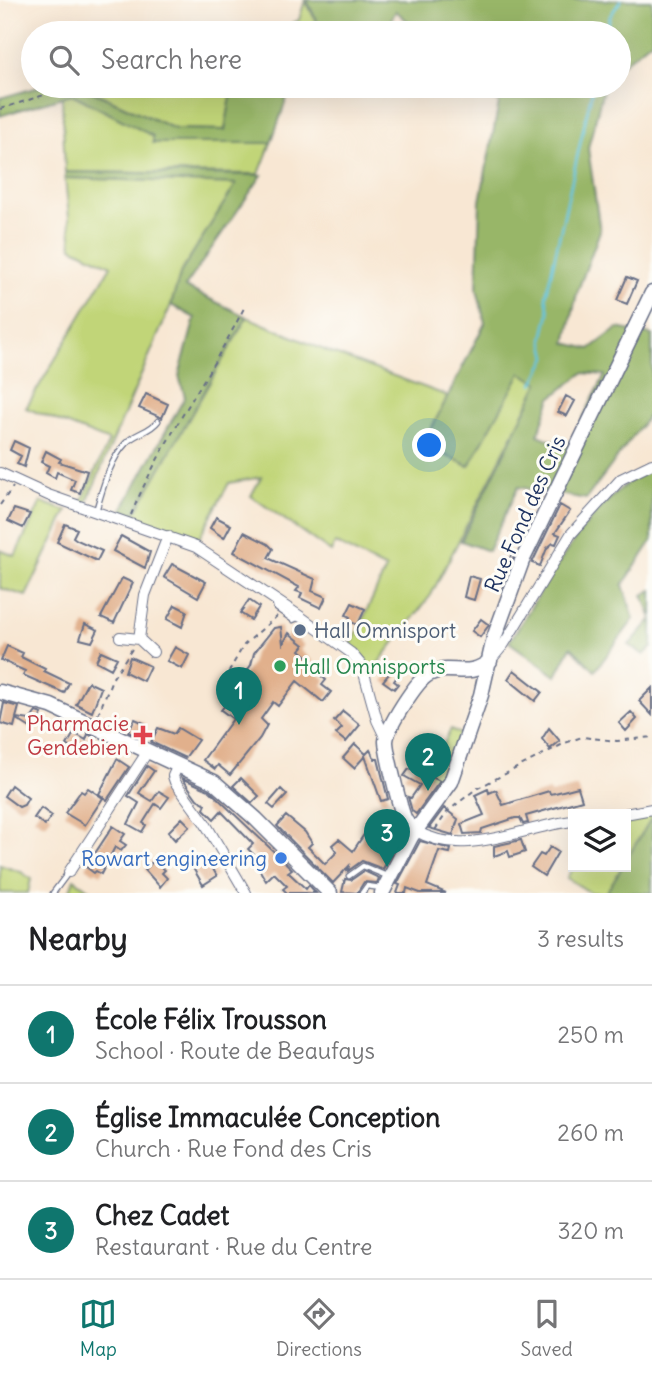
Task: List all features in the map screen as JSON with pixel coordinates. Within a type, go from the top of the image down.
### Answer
[{"type":"street","name":"Rue Fond des Cris","points":[[386,887],[416,831],[451,782],[481,695],[494,638],[536,530],[652,293]]},
{"type":"street","points":[[386,739],[396,717],[423,678],[438,671],[477,671],[490,661],[504,644],[572,534],[621,479],[652,464]]},
{"type":"street","points":[[0,473],[95,512],[168,536],[216,558],[351,653],[362,666],[377,720],[386,739],[405,822],[416,831],[457,844],[474,843],[526,828],[568,822]]},
{"type":"street","points":[[139,639],[145,595],[168,536]]},
{"type":"street","points":[[120,637],[139,639],[153,652]]},
{"type":"street","points":[[466,673],[478,686],[481,695]]},
{"type":"street","points":[[0,692],[51,706],[214,782],[256,819],[330,893]]},
{"type":"street","points":[[377,720],[389,722],[396,717]]},
{"type":"street","points":[[69,872],[148,751]]},
{"type":"street","points":[[178,765],[173,776],[175,782],[205,822],[246,893]]},
{"type":"street","points":[[631,813],[650,809],[652,799]]},
{"type":"lane","points":[[95,512],[115,457],[126,443],[154,427],[158,421]]},
{"type":"lane","points":[[275,599],[276,608],[280,611],[293,620],[301,617]]},
{"type":"lane","points":[[349,876],[363,866],[386,887]]},
{"type":"lane","points":[[53,893],[69,872]]},
{"type":"lane","points":[[362,893],[368,886],[386,887]]},
{"type":"path","points":[[0,109],[34,98]]},
{"type":"path","points":[[128,522],[141,490],[217,363],[244,308]]},
{"type":"path","points":[[0,505],[17,481]]},
{"type":"path","points":[[226,701],[230,691],[229,671],[244,645],[266,623],[272,623],[280,611]]},
{"type":"path","points":[[93,725],[112,679],[139,639]]},
{"type":"path","points":[[431,837],[448,811],[476,789],[565,743],[582,737],[617,741],[652,737]]},
{"type":"green space","points":[[305,0],[316,21],[297,21]]},
{"type":"green space","points":[[307,0],[652,0],[652,40],[631,57],[631,21],[407,21],[396,11],[391,21],[317,21]]},
{"type":"green space","points":[[21,92],[21,98],[59,98],[0,116],[0,98]]},
{"type":"green space","points":[[62,98],[80,98],[153,136],[153,143],[271,143],[259,174],[65,172]]},
{"type":"green space","points":[[80,98],[106,98],[175,129],[225,130],[231,98],[287,98],[271,143],[153,143],[153,136]]},
{"type":"green space","points":[[107,98],[231,98],[225,130],[175,129]]},
{"type":"green space","points":[[493,98],[601,98],[588,148],[600,231],[577,293],[566,343],[590,349],[618,328],[652,335],[652,411],[586,499],[518,487],[488,551],[461,541],[539,383],[521,373],[469,466],[423,445],[485,323],[477,289],[480,201],[499,103]],"holes":[[[583,373],[605,375],[568,447],[538,435],[551,398]]]},
{"type":"green space","points":[[65,172],[262,175],[185,287],[247,317],[132,518],[120,513],[185,397],[179,376],[195,318],[171,305],[181,272],[236,184],[65,178]]},
{"type":"green space","points":[[65,178],[237,183],[181,272],[171,305],[86,504],[81,503],[109,441],[26,408],[111,266],[72,247]]},
{"type":"green space","points":[[247,317],[329,352],[448,396],[424,445],[468,466],[521,372],[539,383],[431,595],[373,670],[350,647],[386,569],[335,543],[331,552],[251,496],[261,477],[229,483],[197,542],[132,518]]},
{"type":"green space","points":[[652,467],[652,541],[623,585],[634,619],[595,671],[571,647],[556,676],[509,642],[554,569],[588,522],[629,482]]},
{"type":"green space","points":[[41,502],[67,511],[26,596],[0,588],[0,550],[15,556]]},
{"type":"green space","points":[[652,590],[652,619],[643,595]]},
{"type":"green space","points":[[652,619],[652,647],[644,655],[629,645]]},
{"type":"green space","points":[[451,729],[464,736],[444,784],[428,775]]},
{"type":"green space","points":[[652,814],[631,852],[631,818]]},
{"type":"green space","points":[[652,817],[652,893],[606,893],[619,872],[631,872],[631,852]]},
{"type":"green space","points":[[0,865],[21,872],[31,879],[28,893],[0,893]]},
{"type":"green space","points":[[570,872],[619,872],[606,893],[591,893],[567,878]]},
{"type":"green space","points":[[74,879],[94,893],[69,893]]},
{"type":"building","points":[[627,277],[637,281],[627,304],[617,300]]},
{"type":"building","points":[[146,394],[168,404],[162,418],[139,408]]},
{"type":"building","points":[[566,396],[575,401],[567,416],[558,412]]},
{"type":"building","points":[[14,441],[29,448],[24,467],[17,464],[21,456],[10,450]]},
{"type":"building","points":[[46,451],[61,459],[59,462],[87,471],[80,493],[71,490],[75,480],[57,472],[55,478],[46,473],[49,466],[41,462]]},
{"type":"building","points":[[560,505],[570,511],[555,533],[560,535],[556,544],[553,543],[547,548],[540,566],[532,563]]},
{"type":"building","points":[[14,509],[30,514],[23,528],[8,521]]},
{"type":"building","points":[[216,517],[231,525],[224,538],[210,528]]},
{"type":"building","points":[[65,524],[77,529],[73,537],[77,540],[102,551],[97,561],[57,542]]},
{"type":"building","points":[[244,532],[273,549],[268,558],[315,579],[312,591],[326,597],[321,608],[300,598],[302,593],[296,591],[299,587],[234,552]]},
{"type":"building","points":[[121,536],[150,552],[145,568],[113,551]]},
{"type":"building","points":[[512,553],[515,554],[501,591],[498,589]]},
{"type":"building","points":[[172,564],[206,582],[198,597],[164,577]]},
{"type":"building","points":[[469,576],[480,579],[474,600],[464,597]]},
{"type":"building","points":[[122,578],[133,583],[114,623],[101,617]]},
{"type":"building","points":[[249,600],[259,607],[251,620],[240,613]]},
{"type":"building","points":[[352,603],[365,609],[358,625],[348,621],[350,617],[346,615]]},
{"type":"building","points":[[175,605],[187,611],[182,627],[167,619]]},
{"type":"building","points":[[481,619],[489,625],[480,637],[472,631]]},
{"type":"building","points":[[85,624],[98,630],[92,642],[80,639]]},
{"type":"building","points":[[281,627],[283,644],[289,633],[304,645],[300,650],[313,661],[309,666],[326,680],[322,685],[331,692],[323,702],[297,681],[278,706],[273,702],[261,719],[267,725],[260,738],[230,775],[218,765],[215,769],[203,760],[233,719],[221,710],[246,680],[242,678],[251,665],[254,653],[274,628]]},
{"type":"building","points":[[7,646],[23,653],[21,657],[45,669],[44,671],[69,683],[64,693],[23,675],[25,671],[1,660]]},
{"type":"building","points":[[175,647],[189,655],[182,669],[167,661]]},
{"type":"building","points":[[101,651],[117,658],[111,669],[96,661]]},
{"type":"building","points":[[130,657],[150,666],[143,681],[125,672]]},
{"type":"building","points":[[393,669],[399,674],[394,681],[398,684],[394,689],[383,681]]},
{"type":"building","points":[[514,670],[542,692],[535,701],[508,679]]},
{"type":"building","points":[[88,682],[101,688],[92,712],[76,704]]},
{"type":"building","points":[[652,688],[652,715],[639,701]]},
{"type":"building","points":[[4,703],[19,707],[16,718],[30,720],[36,712],[42,714],[32,729],[16,719],[14,727],[0,723]]},
{"type":"building","points":[[343,711],[360,725],[346,742],[336,734],[342,728],[334,721]]},
{"type":"building","points":[[631,712],[637,719],[626,731],[619,723]]},
{"type":"building","points":[[135,719],[146,724],[140,737],[128,732]]},
{"type":"building","points":[[158,728],[174,734],[178,728],[198,740],[185,758],[151,742]]},
{"type":"building","points":[[549,728],[560,741],[550,749],[542,739]]},
{"type":"building","points":[[74,733],[86,740],[88,734],[96,738],[94,744],[98,747],[95,754],[78,746],[76,751],[67,745]]},
{"type":"building","points":[[355,744],[366,754],[370,750],[375,759],[378,759],[388,799],[381,801],[365,756],[354,768],[343,758]]},
{"type":"building","points":[[117,759],[129,767],[107,800],[99,794]]},
{"type":"building","points":[[421,761],[432,767],[428,775],[440,781],[416,814],[412,811],[408,797],[411,798],[420,785],[404,776]]},
{"type":"building","points":[[147,766],[154,771],[139,793],[152,801],[159,791],[169,797],[161,808],[155,804],[143,823],[146,825],[142,832],[128,824],[139,803],[128,796]]},
{"type":"building","points":[[182,778],[209,790],[292,869],[288,872],[306,889],[309,885],[316,893],[287,893],[283,889],[287,886],[274,873],[266,881],[259,869],[263,864],[248,849],[253,844],[221,811],[214,819],[204,809],[206,804],[197,799]]},
{"type":"building","points":[[241,778],[259,796],[252,803],[233,786]]},
{"type":"building","points":[[11,785],[28,798],[24,805],[19,807],[4,796]]},
{"type":"building","points":[[578,787],[582,800],[526,816],[528,823],[523,824],[520,818],[515,818],[482,829],[481,833],[464,834],[461,824],[484,815],[475,795],[488,789],[489,793],[496,790],[503,805],[549,791],[550,794]]},
{"type":"building","points":[[88,788],[103,798],[85,825],[65,813],[81,791],[84,793]]},
{"type":"building","points":[[281,789],[287,795],[274,809],[268,804]]},
{"type":"building","points":[[41,808],[52,816],[45,825],[34,818]]},
{"type":"building","points":[[444,808],[458,819],[453,835],[429,828]]},
{"type":"building","points":[[286,816],[305,832],[312,843],[308,847],[325,864],[337,852],[332,845],[339,839],[353,851],[369,827],[386,847],[386,822],[395,822],[400,837],[383,869],[362,861],[348,871],[349,866],[333,883],[277,826]]},
{"type":"building","points":[[182,818],[190,826],[175,840],[168,832]]},
{"type":"building","points":[[113,826],[125,834],[120,841],[126,845],[121,851],[115,847],[101,874],[96,871],[94,873],[86,867]]},
{"type":"building","points":[[521,840],[525,852],[510,857],[508,851],[494,856],[494,846]]},
{"type":"building","points":[[420,841],[451,849],[450,853],[439,851],[427,885],[446,893],[420,893],[407,888],[406,893],[397,893],[400,885],[397,884]]},
{"type":"building","points":[[550,847],[558,852],[544,876],[531,867],[540,854],[544,856]]},
{"type":"building","points":[[207,859],[217,876],[203,885],[193,868]]},
{"type":"building","points":[[154,860],[165,870],[162,873],[167,878],[160,887],[145,870]]},
{"type":"building","points":[[364,871],[379,878],[377,883],[364,882],[357,893],[342,892],[345,879],[351,880]]},
{"type":"waterway","points":[[609,21],[621,0]]},
{"type":"waterway","points":[[533,384],[547,357],[543,339],[549,313],[546,296],[590,98]]},
{"type":"place","name":"Hall Omnisport","points":[[300,630]]},
{"type":"place","name":"Hall Omnisports","points":[[280,666]]},
{"type":"place","name":"École Félix Trousson","points":[[239,725]]},
{"type":"place","name":"Pharmacie Gendebien","points":[[143,735]]},
{"type":"place","name":"Église Immaculée Conception","points":[[428,791]]},
{"type":"place","name":"Rowart engineering","points":[[281,858]]},
{"type":"place","name":"Chez Cadet","points":[[387,867]]}]
